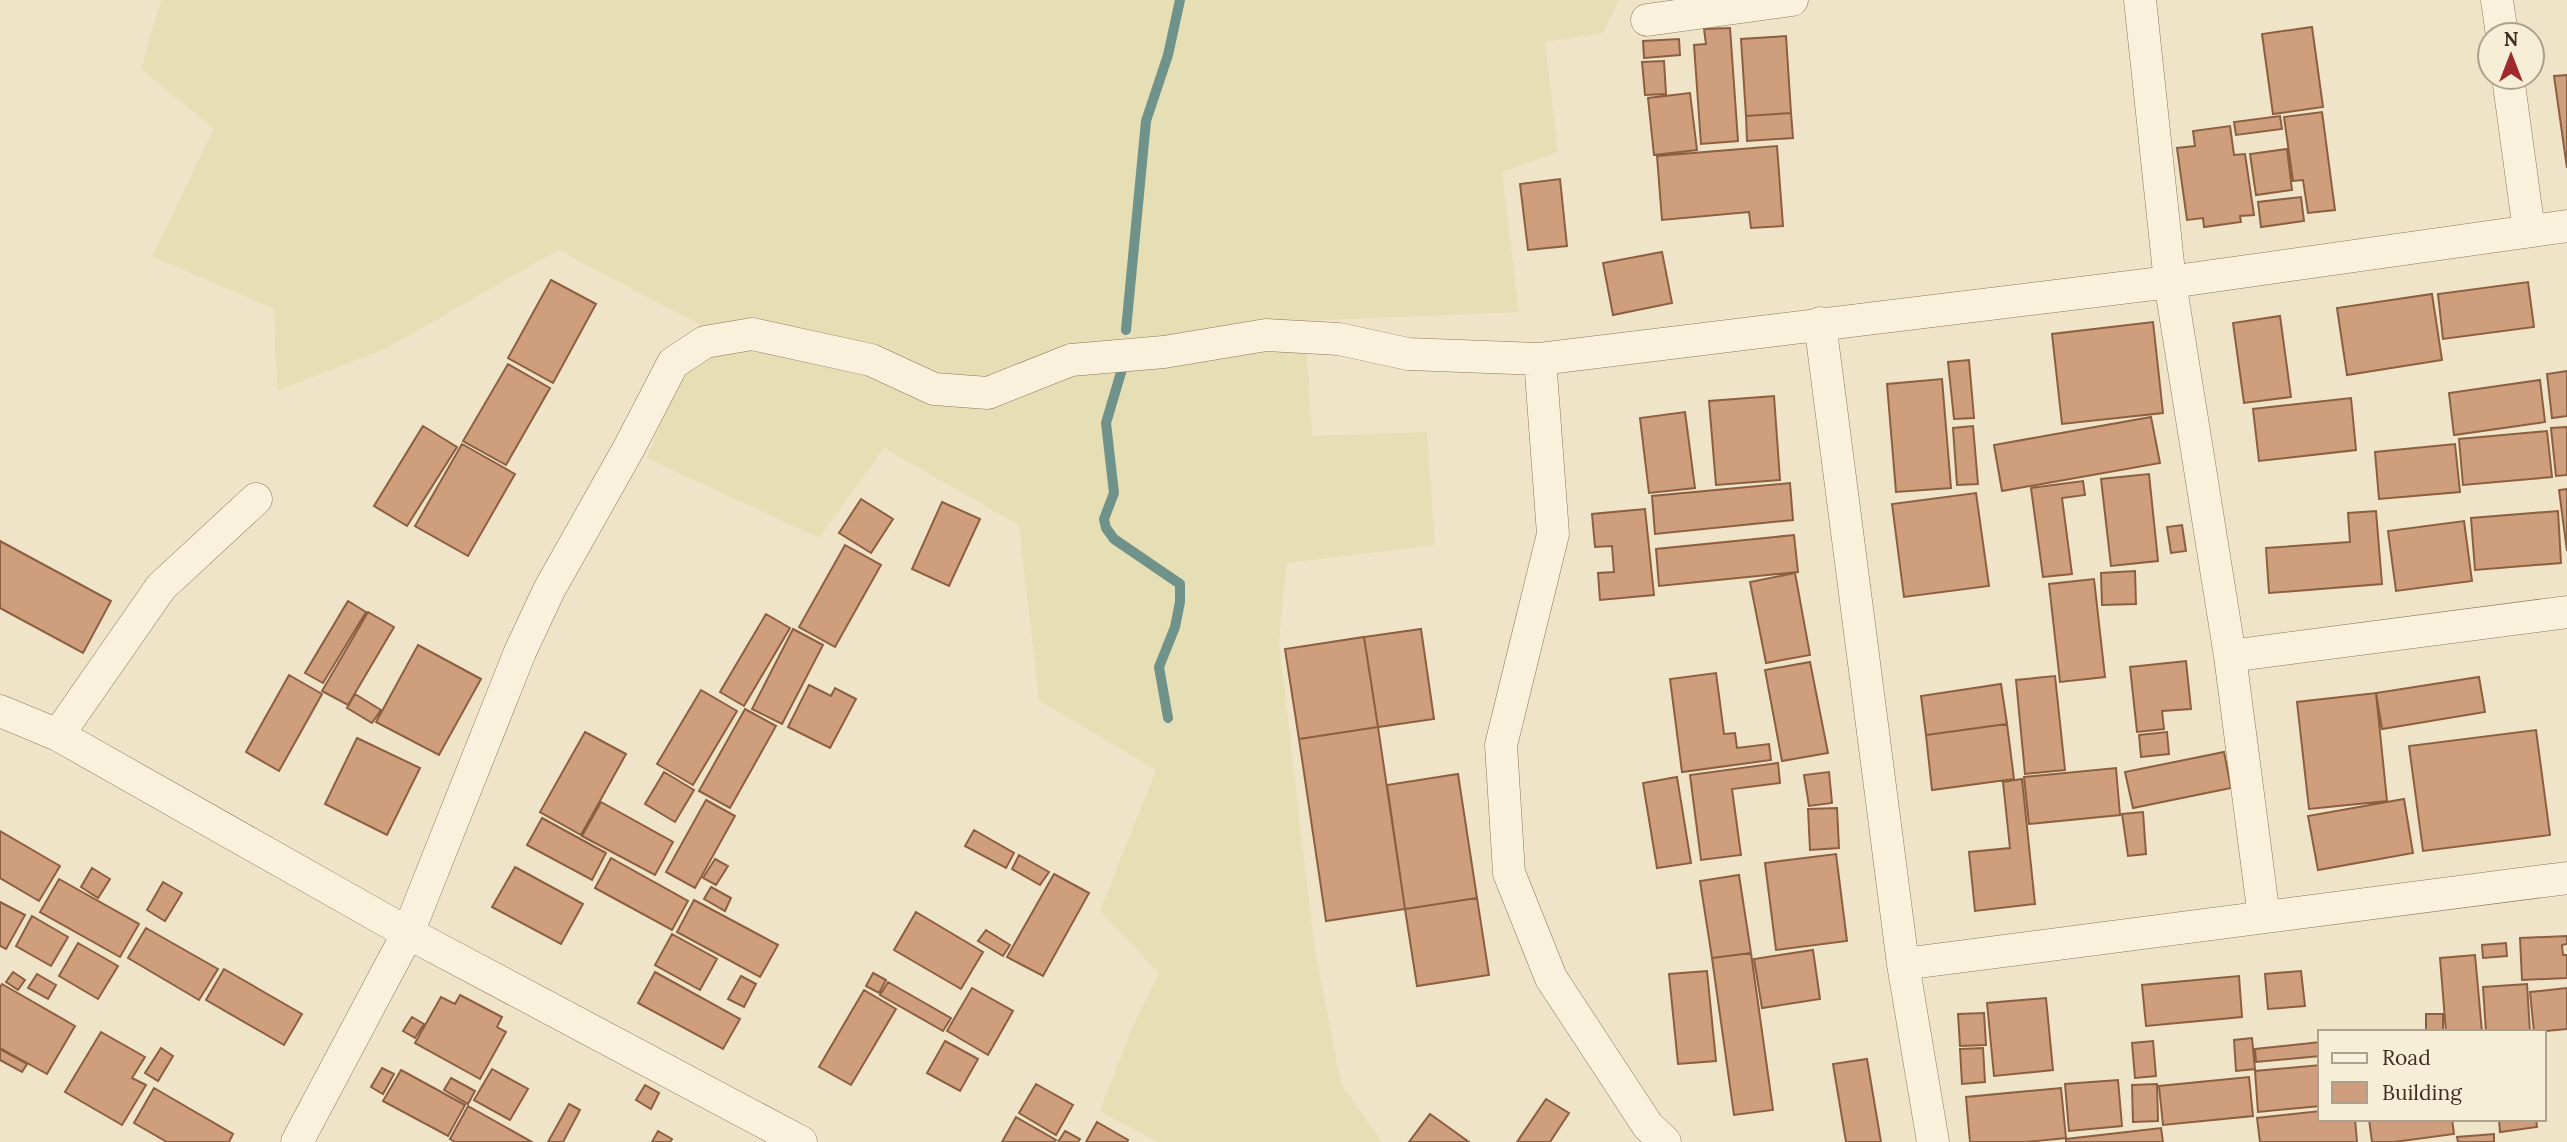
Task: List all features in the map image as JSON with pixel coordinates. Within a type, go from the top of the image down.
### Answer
[{"type":"street","points":[[1647,20],[1792,0]]},
{"type":"street","points":[[2140,0],[2170,282],[2230,656],[2264,918]]},
{"type":"street","points":[[2497,0],[2500,21]]},
{"type":"street","points":[[2510,91],[2529,231]]},
{"type":"street","points":[[297,1142],[408,933],[520,652],[549,590],[629,448],[673,363],[705,342],[752,334],[871,360],[934,389],[988,393],[1071,360],[1164,352],[1266,335],[1339,340],[1408,354],[1540,359],[2170,282],[2567,226]]},
{"type":"street","points":[[1820,323],[1903,964],[1933,1142]]},
{"type":"street","points":[[1540,359],[1553,534],[1501,745],[1509,873],[1551,978],[1648,1126],[1665,1142]]},
{"type":"street","points":[[58,735],[161,587],[256,499]]},
{"type":"street","points":[[2230,656],[2567,612]]},
{"type":"street","points":[[0,711],[58,735],[408,933],[801,1142]]},
{"type":"street","points":[[1903,964],[2567,878]]},
{"type":"shaded area","points":[[161,0],[1619,0],[1603,33],[1545,42],[1558,152],[1502,172],[1519,312],[1305,321],[1312,436],[1427,432],[1435,545],[1287,563],[1279,642],[1314,944],[1341,1084],[1382,1142],[1157,1142],[1100,1111],[1132,1028],[1159,973],[1100,911],[1156,770],[1039,700],[1019,525],[884,448],[819,538],[647,458],[699,324],[558,250],[387,348],[277,391],[274,309],[152,256],[214,129],[141,69]]},
{"type":"building","points":[[2312,27],[2323,107],[2273,114],[2262,34]]},
{"type":"building","points":[[1730,28],[1738,141],[1701,144],[1694,45],[1706,44],[1704,29]]},
{"type":"building","points":[[1786,36],[1791,113],[1746,116],[1741,39]]},
{"type":"building","points":[[1679,39],[1680,55],[1644,58],[1643,41]]},
{"type":"building","points":[[1664,61],[1666,94],[1645,95],[1642,62]]},
{"type":"building","points":[[2567,75],[2567,168],[2554,76]]},
{"type":"building","points":[[1690,93],[1697,150],[1654,155],[1648,98]]},
{"type":"building","points":[[2322,112],[2335,210],[2308,213],[2303,180],[2293,181],[2284,117]]},
{"type":"building","points":[[1791,113],[1793,138],[1747,141],[1746,116]]},
{"type":"building","points":[[2280,116],[2282,129],[2236,135],[2234,122]]},
{"type":"building","points":[[2230,126],[2234,155],[2245,154],[2254,215],[2240,216],[2241,222],[2204,227],[2203,218],[2187,220],[2177,148],[2195,146],[2193,131]]},
{"type":"building","points":[[1777,146],[1783,226],[1751,228],[1749,212],[1662,220],[1657,156]]},
{"type":"building","points":[[2287,149],[2292,190],[2256,195],[2250,154]]},
{"type":"building","points":[[1560,179],[1567,246],[1528,250],[1520,184]]},
{"type":"building","points":[[2301,197],[2304,221],[2261,227],[2258,202]]},
{"type":"building","points":[[1662,252],[1672,303],[1613,315],[1603,263]]},
{"type":"building","points":[[551,280],[596,304],[553,383],[508,358]]},
{"type":"building","points":[[2528,282],[2534,327],[2443,339],[2438,294]]},
{"type":"building","points":[[2432,294],[2442,360],[2347,375],[2337,308]]},
{"type":"building","points":[[2280,316],[2291,397],[2244,403],[2233,323]]},
{"type":"building","points":[[2153,322],[2163,413],[2062,424],[2052,334]]},
{"type":"building","points":[[1969,360],[1974,418],[1954,419],[1948,362]]},
{"type":"building","points":[[508,364],[550,388],[506,465],[463,441]]},
{"type":"building","points":[[2567,371],[2567,416],[2552,418],[2547,374]]},
{"type":"building","points":[[1942,379],[1951,488],[1896,492],[1887,384]]},
{"type":"building","points":[[2540,380],[2545,422],[2454,435],[2449,393]]},
{"type":"building","points":[[1774,396],[1780,480],[1716,485],[1709,401]]},
{"type":"building","points":[[2351,398],[2356,450],[2259,461],[2253,409]]},
{"type":"building","points":[[1685,412],[1695,488],[1649,493],[1640,418]]},
{"type":"building","points":[[2151,417],[2160,463],[2002,491],[1994,445]]},
{"type":"building","points":[[423,426],[457,447],[407,526],[374,506]]},
{"type":"building","points":[[1973,426],[1978,484],[1957,485],[1953,428]]},
{"type":"building","points":[[2567,427],[2567,475],[2556,476],[2551,428]]},
{"type":"building","points":[[2547,431],[2552,477],[2463,485],[2459,439]]},
{"type":"building","points":[[462,444],[515,474],[468,556],[415,526]]},
{"type":"building","points":[[2455,444],[2460,492],[2379,499],[2375,452]]},
{"type":"building","points":[[2149,474],[2158,561],[2111,566],[2101,479]]},
{"type":"building","points":[[2083,481],[2085,495],[2062,498],[2072,574],[2043,577],[2031,488]]},
{"type":"building","points":[[1790,483],[1793,520],[1655,534],[1652,496]]},
{"type":"building","points":[[2567,489],[2567,551],[2559,490]]},
{"type":"building","points":[[1976,493],[1989,586],[1904,597],[1892,504]]},
{"type":"building","points":[[861,499],[893,519],[871,553],[839,533]]},
{"type":"building","points":[[942,502],[980,519],[949,586],[912,569]]},
{"type":"building","points":[[1645,509],[1654,595],[1600,600],[1598,573],[1614,572],[1612,546],[1595,547],[1592,514]]},
{"type":"building","points":[[2376,511],[2382,584],[2269,593],[2266,548],[2350,542],[2348,513]]},
{"type":"building","points":[[2558,511],[2561,563],[2475,570],[2471,518]]},
{"type":"building","points":[[2464,521],[2472,581],[2396,591],[2388,531]]},
{"type":"building","points":[[2182,525],[2186,551],[2171,553],[2167,527]]},
{"type":"building","points":[[1794,535],[1798,572],[1659,586],[1656,549]]},
{"type":"building","points":[[0,541],[111,601],[83,653],[0,608]]},
{"type":"building","points":[[845,545],[881,565],[835,647],[799,627]]},
{"type":"building","points":[[2135,571],[2136,604],[2102,605],[2101,573]]},
{"type":"building","points":[[1795,573],[1810,655],[1766,663],[1750,582]]},
{"type":"building","points":[[2094,579],[2105,677],[2060,682],[2049,584]]},
{"type":"building","points":[[348,601],[366,612],[323,683],[305,673]]},
{"type":"building","points":[[368,612],[394,627],[348,705],[322,691]]},
{"type":"building","points":[[766,614],[790,628],[744,706],[720,692]]},
{"type":"building","points":[[793,629],[823,645],[782,724],[752,709]]},
{"type":"building","points":[[1421,629],[1434,719],[1378,727],[1364,637]]},
{"type":"building","points":[[1364,637],[1378,727],[1299,739],[1285,649]]},
{"type":"building","points":[[418,645],[481,679],[439,755],[376,722]]},
{"type":"building","points":[[2186,661],[2191,709],[2162,711],[2164,729],[2137,732],[2130,667]]},
{"type":"building","points":[[1810,662],[1828,753],[1782,761],[1765,670]]},
{"type":"building","points":[[1716,673],[1724,734],[1735,733],[1737,748],[1769,744],[1771,760],[1682,772],[1670,679]]},
{"type":"building","points":[[289,675],[322,694],[279,771],[246,752]]},
{"type":"building","points":[[2055,676],[2065,770],[2025,774],[2016,680]]},
{"type":"building","points":[[2479,677],[2485,712],[2382,729],[2376,693]]},
{"type":"building","points":[[2001,684],[2007,724],[1926,735],[1921,696]]},
{"type":"building","points":[[809,685],[831,696],[835,688],[856,699],[830,748],[788,727]]},
{"type":"building","points":[[701,690],[737,711],[693,785],[657,764]]},
{"type":"building","points":[[2376,693],[2387,801],[2309,809],[2297,702]]},
{"type":"building","points":[[355,694],[381,710],[372,723],[347,708]]},
{"type":"building","points":[[745,709],[776,726],[730,808],[699,791]]},
{"type":"building","points":[[2007,724],[2014,779],[1932,790],[1926,735]]},
{"type":"building","points":[[1378,727],[1405,909],[1326,921],[1299,739]]},
{"type":"building","points":[[2536,730],[2550,835],[2423,851],[2409,746]]},
{"type":"building","points":[[585,732],[626,754],[581,835],[540,812]]},
{"type":"building","points":[[2167,732],[2169,754],[2141,757],[2139,735]]},
{"type":"building","points":[[357,738],[420,768],[387,835],[325,804]]},
{"type":"building","points":[[2224,752],[2231,788],[2133,808],[2125,772]]},
{"type":"building","points":[[1778,763],[1780,783],[1732,789],[1741,855],[1701,860],[1690,775]]},
{"type":"building","points":[[2116,768],[2120,815],[2029,824],[2024,777]]},
{"type":"building","points":[[664,772],[694,790],[675,822],[645,804]]},
{"type":"building","points":[[1829,772],[1832,803],[1809,806],[1804,775]]},
{"type":"building","points":[[1458,774],[1477,898],[1405,909],[1387,785]]},
{"type":"building","points":[[1677,777],[1691,863],[1657,868],[1643,783]]},
{"type":"building","points":[[2022,779],[2035,904],[1975,911],[1969,852],[2010,848],[2003,782]]},
{"type":"building","points":[[2404,799],[2413,853],[2318,870],[2308,816]]},
{"type":"building","points":[[706,800],[735,816],[695,888],[666,872]]},
{"type":"building","points":[[601,802],[673,842],[655,875],[582,836]]},
{"type":"building","points":[[1837,808],[1839,848],[1810,850],[1808,809]]},
{"type":"building","points":[[2143,812],[2146,854],[2128,856],[2122,814]]},
{"type":"building","points":[[542,818],[606,853],[592,880],[527,845]]},
{"type":"building","points":[[974,830],[1014,853],[1006,868],[965,846]]},
{"type":"building","points":[[0,831],[60,866],[39,901],[0,878]]},
{"type":"building","points":[[1836,854],[1847,941],[1776,950],[1765,863]]},
{"type":"building","points":[[1019,855],[1049,872],[1040,885],[1012,869]]},
{"type":"building","points":[[611,858],[688,901],[672,930],[595,888]]},
{"type":"building","points":[[715,859],[728,866],[716,885],[703,878]]},
{"type":"building","points":[[515,867],[583,904],[561,944],[492,907]]},
{"type":"building","points":[[92,868],[110,879],[98,898],[81,887]]},
{"type":"building","points":[[1054,874],[1089,893],[1043,976],[1007,957]]},
{"type":"building","points":[[1739,875],[1751,953],[1712,958],[1700,881]]},
{"type":"building","points":[[59,879],[139,924],[120,957],[40,912]]},
{"type":"building","points":[[163,882],[182,893],[165,921],[147,910]]},
{"type":"building","points":[[711,887],[731,898],[725,911],[704,899]]},
{"type":"building","points":[[1477,898],[1489,975],[1417,986],[1405,909]]},
{"type":"building","points":[[694,900],[778,945],[760,977],[677,932]]},
{"type":"building","points":[[0,902],[25,915],[6,949],[0,946]]},
{"type":"building","points":[[916,912],[983,952],[961,989],[894,950]]},
{"type":"building","points":[[32,916],[68,937],[51,966],[16,946]]},
{"type":"building","points":[[146,928],[218,969],[199,1000],[128,958]]},
{"type":"building","points":[[986,930],[1010,945],[1003,956],[978,941]]},
{"type":"building","points":[[672,934],[717,959],[700,990],[655,965]]},
{"type":"building","points":[[2567,936],[2567,944],[2562,945],[2563,955],[2567,955],[2567,978],[2522,980],[2520,938]]},
{"type":"building","points":[[78,943],[118,966],[98,999],[59,976]]},
{"type":"building","points":[[2506,943],[2507,956],[2483,958],[2482,945]]},
{"type":"building","points":[[1813,950],[1820,999],[1762,1008],[1754,959]]},
{"type":"building","points":[[1751,953],[1773,1110],[1734,1115],[1712,958]]},
{"type":"building","points":[[2475,955],[2482,1030],[2446,1030],[2440,958]]},
{"type":"building","points":[[224,969],[302,1014],[284,1045],[206,1000]]},
{"type":"building","points":[[1707,971],[1716,1061],[1678,1064],[1669,974]]},
{"type":"building","points":[[2301,971],[2305,1006],[2268,1009],[2265,974]]},
{"type":"building","points":[[13,972],[25,980],[18,990],[6,982]]},
{"type":"building","points":[[655,972],[740,1019],[723,1049],[638,1003]]},
{"type":"building","points":[[873,973],[886,980],[879,993],[866,986]]},
{"type":"building","points":[[37,974],[56,985],[48,999],[28,988]]},
{"type":"building","points":[[741,976],[756,984],[744,1007],[728,999]]},
{"type":"building","points":[[2239,976],[2242,1017],[2146,1026],[2142,985]]},
{"type":"building","points":[[888,982],[951,1018],[943,1031],[880,995]]},
{"type":"building","points":[[2,984],[75,1026],[47,1074],[0,1048]]},
{"type":"building","points":[[2527,984],[2530,1030],[2486,1030],[2483,987]]},
{"type":"building","points":[[972,988],[1013,1011],[988,1055],[947,1031]]},
{"type":"building","points":[[2567,988],[2567,1029],[2534,1030],[2530,992]]},
{"type":"building","points":[[864,990],[896,1009],[851,1085],[819,1067]]},
{"type":"building","points":[[460,995],[502,1017],[497,1027],[506,1032],[480,1079],[415,1043],[441,997],[455,1004]]},
{"type":"building","points":[[2046,998],[2053,1070],[1994,1076],[1987,1003]]},
{"type":"building","points":[[1984,1013],[1986,1045],[1960,1046],[1958,1014]]},
{"type":"building","points":[[2426,1014],[2443,1014],[2443,1030],[2426,1030]]},
{"type":"building","points":[[412,1017],[424,1024],[415,1038],[403,1031]]},
{"type":"building","points":[[101,1032],[145,1057],[132,1078],[146,1085],[122,1125],[65,1092]]},
{"type":"building","points":[[2252,1038],[2255,1069],[2236,1071],[2234,1040]]},
{"type":"building","points":[[945,1041],[978,1059],[960,1091],[927,1073]]},
{"type":"building","points":[[2153,1041],[2156,1076],[2135,1078],[2132,1043]]},
{"type":"building","points":[[2318,1042],[2318,1056],[2256,1062],[2255,1049]]},
{"type":"building","points":[[161,1048],[173,1056],[158,1081],[145,1073]]},
{"type":"building","points":[[1983,1048],[1985,1082],[1962,1084],[1960,1049]]},
{"type":"building","points":[[0,1049],[27,1064],[22,1072],[0,1060]]},
{"type":"building","points":[[1867,1059],[1881,1142],[1846,1142],[1833,1064]]},
{"type":"building","points":[[2318,1065],[2318,1106],[2258,1112],[2255,1071]]},
{"type":"building","points":[[382,1068],[394,1074],[383,1094],[371,1087]]},
{"type":"building","points":[[492,1069],[528,1089],[510,1120],[474,1100]]},
{"type":"building","points":[[401,1070],[465,1105],[448,1136],[383,1101]]},
{"type":"building","points":[[2249,1077],[2253,1116],[2163,1125],[2159,1086]]},
{"type":"building","points":[[451,1078],[475,1091],[468,1104],[444,1090]]},
{"type":"building","points":[[2118,1080],[2122,1126],[2069,1131],[2065,1084]]},
{"type":"building","points":[[1036,1084],[1073,1105],[1056,1135],[1019,1113]]},
{"type":"building","points":[[2157,1084],[2158,1121],[2133,1122],[2132,1085]]},
{"type":"building","points":[[645,1085],[659,1093],[651,1109],[636,1100]]},
{"type":"building","points":[[154,1088],[233,1134],[229,1142],[167,1142],[134,1123]]},
{"type":"building","points":[[2061,1088],[2066,1138],[2026,1142],[1970,1142],[1966,1097]]},
{"type":"building","points":[[1546,1099],[1569,1113],[1550,1142],[1517,1142]]},
{"type":"building","points":[[569,1104],[580,1110],[563,1142],[548,1142]]},
{"type":"building","points":[[468,1106],[532,1142],[455,1142],[450,1139]]},
{"type":"building","points":[[2318,1111],[2318,1121],[2355,1121],[2357,1142],[2260,1142],[2257,1118]]},
{"type":"building","points":[[1430,1114],[1469,1142],[1409,1142]]},
{"type":"building","points":[[1016,1117],[1056,1140],[1002,1142]]},
{"type":"building","points":[[2369,1121],[2452,1121],[2454,1134],[2394,1142],[2372,1142]]},
{"type":"building","points":[[2499,1121],[2536,1121],[2537,1127],[2500,1132]]},
{"type":"building","points":[[1097,1122],[1128,1140],[1127,1142],[1086,1142]]},
{"type":"building","points":[[2161,1128],[2163,1142],[2066,1142],[2066,1139]]},
{"type":"building","points":[[658,1131],[672,1139],[670,1142],[652,1142]]},
{"type":"building","points":[[1065,1131],[1080,1139],[1078,1142],[1058,1142]]},
{"type":"building","points":[[2494,1134],[2494,1142],[2458,1142],[2457,1137]]},
{"type":"waterway","points":[[1126,330],[1146,121],[1168,55],[1180,0]]},
{"type":"waterway","points":[[1122,369],[1106,423],[1114,493],[1104,519],[1106,528],[1114,539],[1180,584],[1175,627],[1159,667],[1168,718]]}]
